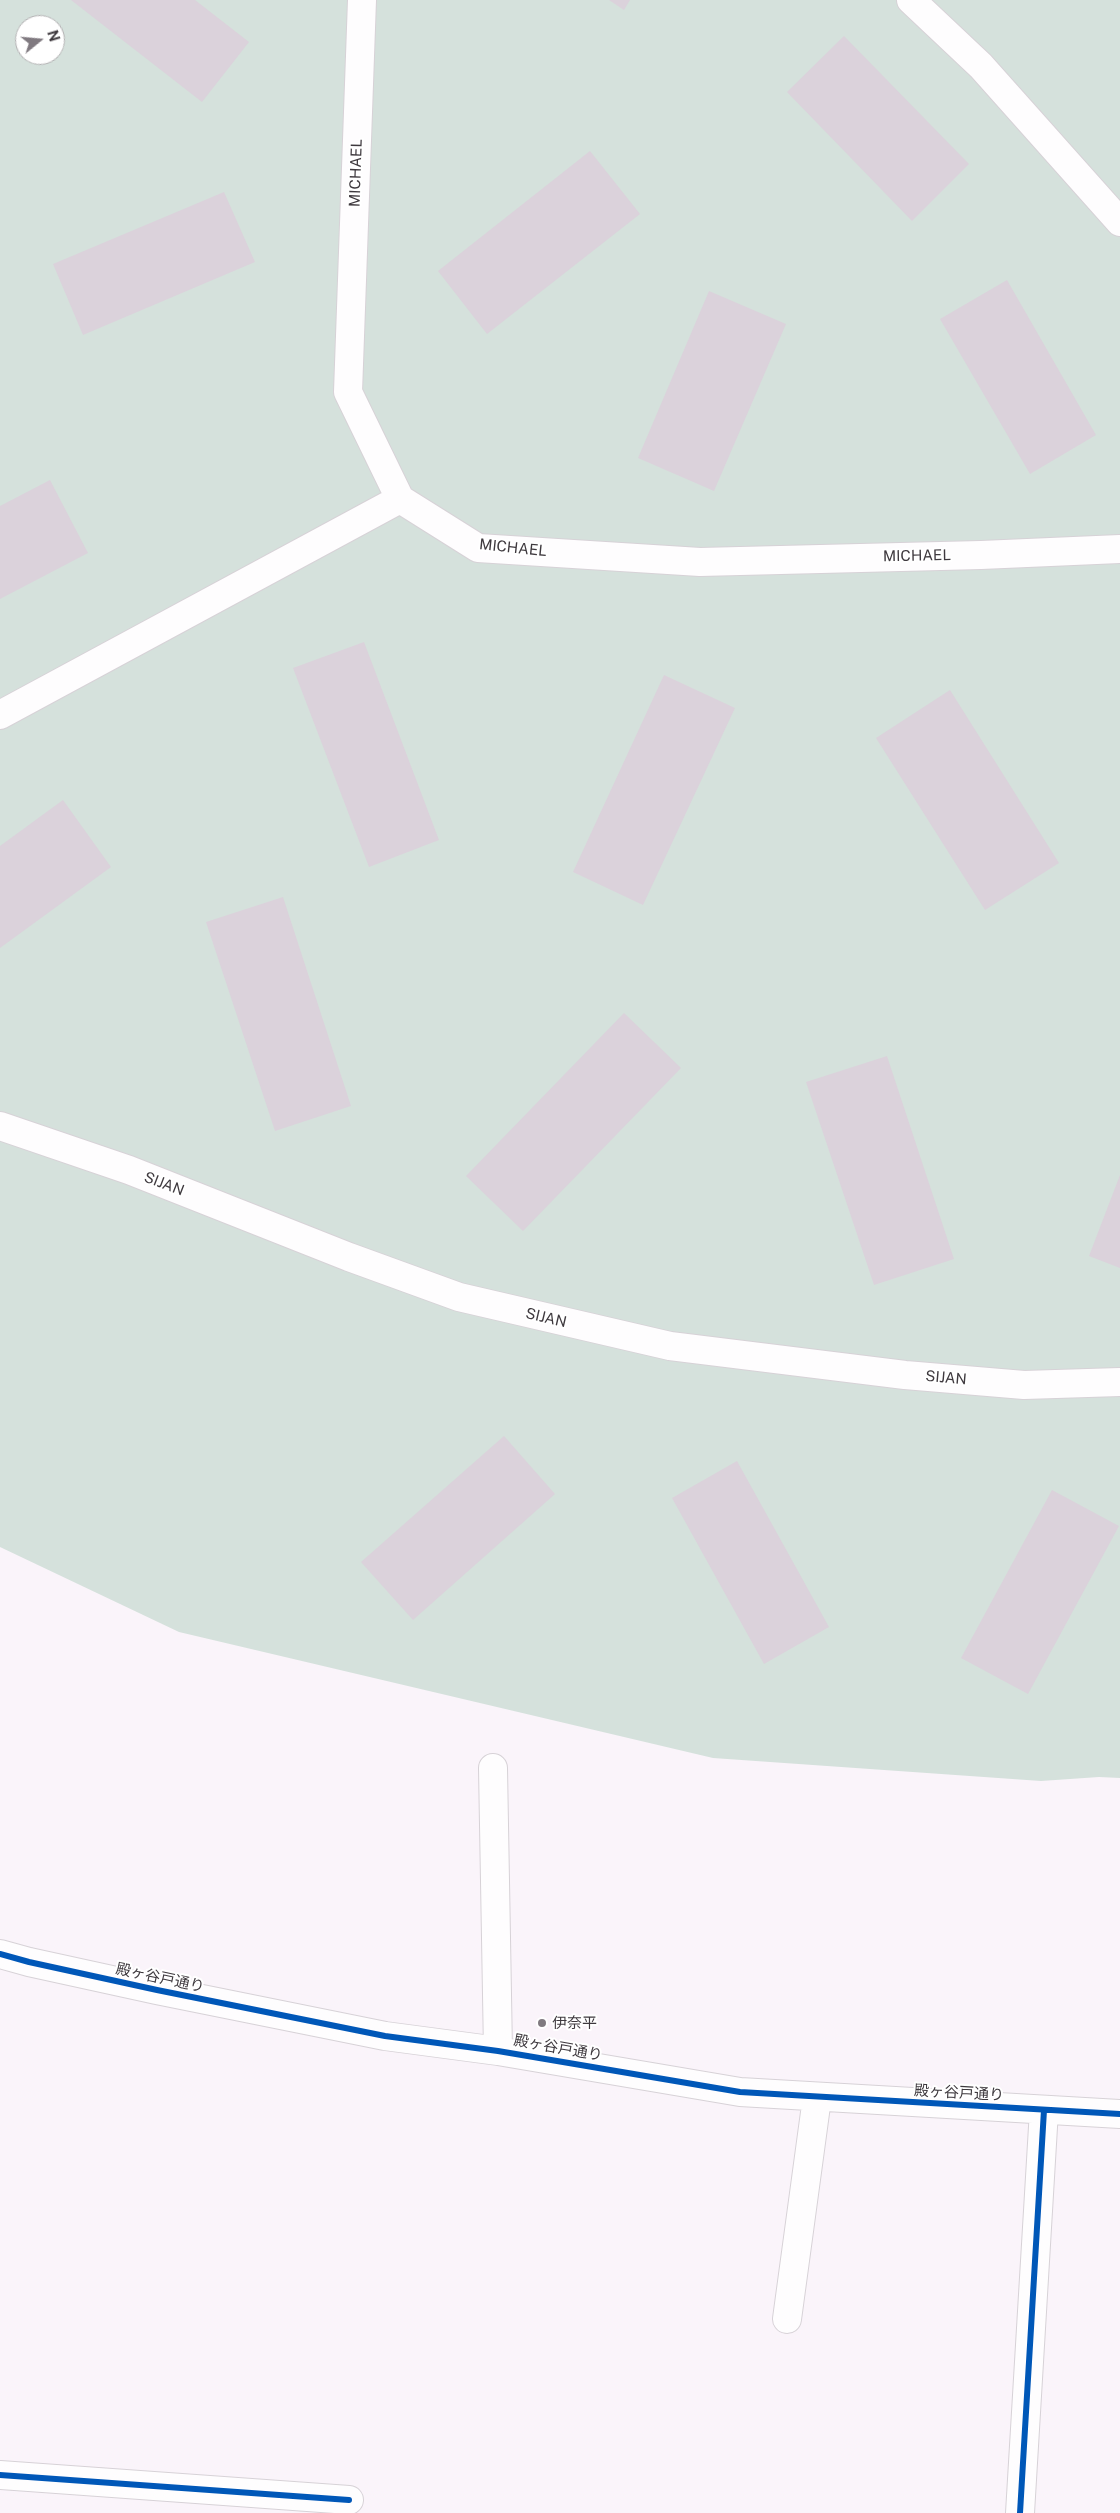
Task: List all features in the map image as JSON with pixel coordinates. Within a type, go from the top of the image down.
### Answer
[{"type":"street","name":"MICHAEL","points":[[362,0],[348,392],[400,499],[478,548],[700,562],[982,555],[1120,549]]},
{"type":"street","points":[[911,0],[981,66],[1120,222]]},
{"type":"street","points":[[0,715],[400,499]]},
{"type":"street","name":"SIJAN","points":[[0,1126],[129,1170],[349,1257],[460,1297],[670,1346],[905,1374],[1024,1385],[1120,1382]]},
{"type":"street","points":[[493,1768],[498,2051]]},
{"type":"street","name":"殿ヶ谷戸通り","points":[[0,1954],[157,1990],[376,2034],[498,2051],[740,2092],[817,2098],[1120,2114]]},
{"type":"street","points":[[787,2319],[817,2098]]},
{"type":"street","points":[[1020,2513],[1044,2110]]},
{"type":"street","points":[[0,2475],[349,2500]]},
{"type":"shaded area","points":[[0,0],[1120,0],[1120,1778],[1099,1777],[1041,1781],[713,1758],[179,1632],[0,1547]]},
{"type":"building","points":[[71,0],[195,0],[249,42],[202,102]]},
{"type":"building","points":[[609,0],[630,0],[624,10]]},
{"type":"building","points":[[844,36],[969,164],[912,221],[787,92]]},
{"type":"building","points":[[590,151],[640,214],[487,334],[438,271]]},
{"type":"building","points":[[224,192],[255,262],[83,335],[53,264]]},
{"type":"building","points":[[1007,280],[1096,435],[1030,474],[940,319]]},
{"type":"building","points":[[709,291],[786,324],[714,491],[638,458]]},
{"type":"building","points":[[50,480],[88,553],[0,599],[0,506]]},
{"type":"building","points":[[364,642],[439,840],[369,867],[293,668]]},
{"type":"building","points":[[664,675],[735,708],[643,905],[573,872]]},
{"type":"building","points":[[950,690],[1059,863],[985,910],[876,738]]},
{"type":"building","points":[[63,800],[111,867],[0,948],[0,846]]},
{"type":"building","points":[[283,897],[351,1106],[275,1131],[206,922]]},
{"type":"building","points":[[624,1013],[681,1068],[523,1231],[466,1176]]},
{"type":"building","points":[[887,1056],[954,1259],[874,1285],[806,1082]]},
{"type":"building","points":[[1120,1175],[1120,1268],[1089,1256]]},
{"type":"building","points":[[504,1436],[555,1494],[413,1620],[361,1562]]},
{"type":"building","points":[[737,1461],[829,1627],[764,1664],[672,1498]]},
{"type":"building","points":[[1052,1490],[1119,1526],[1028,1694],[961,1658]]},
{"type":"cycle path","points":[[0,1954],[157,1990],[385,2036],[498,2051],[740,2092],[1120,2114]]},
{"type":"cycle path","points":[[1020,2513],[1044,2110]]},
{"type":"cycle path","points":[[0,2475],[349,2500]]},
{"type":"place","name":"伊奈平","points":[[542,2023]]}]
